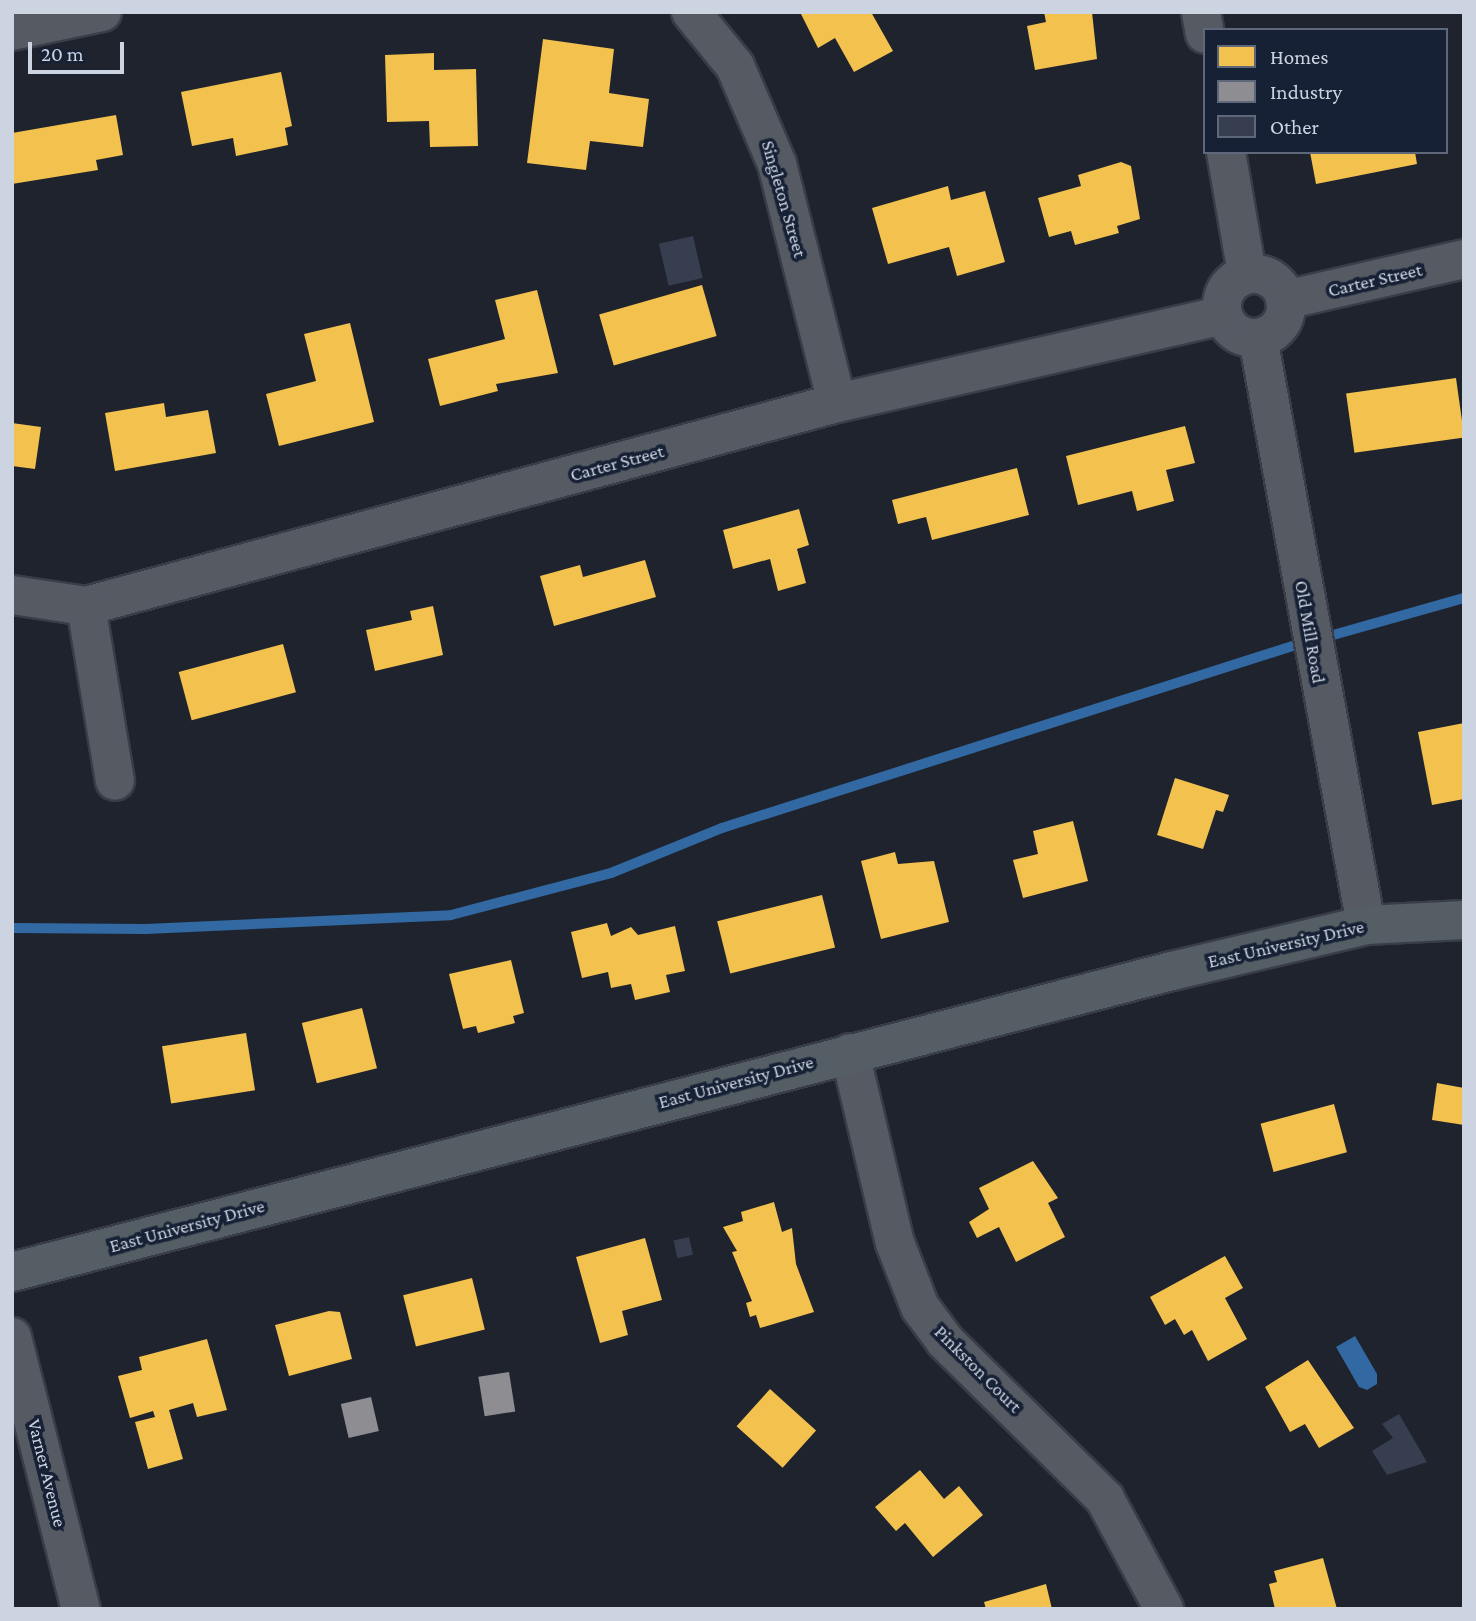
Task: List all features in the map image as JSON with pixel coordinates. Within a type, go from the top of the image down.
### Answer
[{"type":"main road","name":"East University Drive","points":[[12,1272],[850,1052],[1366,925],[1464,920]]},
{"type":"street","points":[[12,31],[102,12]]},
{"type":"street","name":"Singleton Street","points":[[691,12],[735,66],[761,120],[837,403]]},
{"type":"street","points":[[1226,154],[1247,274]]},
{"type":"street","name":"Carter Street","points":[[1285,300],[1464,259]]},
{"type":"street","points":[[1247,274],[1272,279],[1285,300],[1282,320],[1258,338],[1233,330],[1223,314],[1224,294],[1247,274]]},
{"type":"street","name":"Carter Street","points":[[12,595],[86,606],[837,403],[1223,314]]},
{"type":"street","name":"Old Mill Road","points":[[1258,338],[1314,662],[1366,925]]},
{"type":"street","points":[[86,606],[115,781]]},
{"type":"street","name":"Pinkston Court","points":[[850,1052],[895,1243],[920,1307],[944,1341],[1105,1499],[1164,1609]]},
{"type":"street","name":"Varner Avenue","points":[[12,1337],[81,1609]]},
{"type":"water","points":[[1355,1336],[1377,1374],[1377,1384],[1367,1390],[1359,1387],[1336,1347]]},
{"type":"building: Homes","points":[[800,12],[871,12],[893,51],[854,72],[835,38],[818,48]]},
{"type":"building: Homes","points":[[1044,12],[1092,12],[1097,59],[1035,70],[1027,26],[1046,22]]},
{"type":"building: Homes","points":[[543,39],[614,49],[609,93],[649,99],[643,147],[590,141],[586,170],[527,163]]},
{"type":"building: Homes","points":[[434,53],[434,70],[476,69],[478,146],[430,147],[429,121],[387,122],[385,55]]},
{"type":"building: Homes","points":[[281,72],[292,126],[285,128],[288,145],[236,156],[233,138],[192,146],[181,92]]},
{"type":"building: Homes","points":[[116,115],[123,155],[96,160],[98,170],[12,184],[12,133]]},
{"type":"building: Homes","points":[[1310,154],[1415,154],[1417,164],[1316,184]]},
{"type":"building: Homes","points":[[1121,162],[1131,166],[1140,219],[1117,226],[1119,233],[1075,245],[1071,231],[1049,237],[1038,198],[1081,186],[1078,175]]},
{"type":"building: Homes","points":[[948,186],[951,200],[985,191],[1005,262],[957,276],[949,247],[888,264],[872,208]]},
{"type":"building: Homes","points":[[702,285],[717,336],[614,365],[599,314]]},
{"type":"building: Homes","points":[[537,290],[558,373],[496,384],[498,391],[440,406],[428,359],[505,339],[495,300]]},
{"type":"building: Homes","points":[[350,323],[374,422],[279,446],[266,394],[316,381],[304,334]]},
{"type":"building: Homes","points":[[1456,378],[1464,437],[1354,453],[1346,393]]},
{"type":"building: Homes","points":[[164,403],[166,417],[208,410],[216,453],[115,471],[105,413]]},
{"type":"building: Homes","points":[[12,423],[41,427],[35,469],[12,466]]},
{"type":"building: Homes","points":[[1185,426],[1195,463],[1166,470],[1174,501],[1137,511],[1132,491],[1078,505],[1066,456]]},
{"type":"building: Homes","points":[[1017,468],[1029,515],[932,540],[926,517],[898,524],[892,500]]},
{"type":"building: Homes","points":[[799,509],[809,545],[797,549],[806,583],[778,591],[770,559],[733,569],[723,530]]},
{"type":"building: Homes","points":[[645,560],[656,597],[554,626],[540,576],[580,565],[583,577]]},
{"type":"building: Homes","points":[[433,606],[443,655],[375,671],[366,630],[412,620],[410,611]]},
{"type":"building: Homes","points":[[283,644],[296,692],[192,720],[179,672]]},
{"type":"building: Homes","points":[[1464,723],[1464,799],[1432,805],[1418,732]]},
{"type":"building: Homes","points":[[1175,778],[1229,795],[1223,812],[1216,810],[1203,849],[1157,835]]},
{"type":"building: Homes","points":[[1073,821],[1088,881],[1023,898],[1013,860],[1038,854],[1033,831]]},
{"type":"building: Homes","points":[[895,852],[898,864],[934,861],[949,922],[881,939],[861,861]]},
{"type":"building: Homes","points":[[822,895],[835,947],[730,974],[717,921]]},
{"type":"building: Homes","points":[[607,923],[611,936],[631,927],[638,935],[675,926],[685,971],[666,975],[670,992],[635,1000],[631,984],[611,988],[608,972],[582,978],[571,932]]},
{"type":"building: Homes","points":[[511,960],[524,1013],[513,1016],[515,1023],[478,1033],[476,1026],[463,1029],[449,974]]},
{"type":"building: Homes","points":[[362,1008],[377,1068],[317,1083],[302,1023]]},
{"type":"building: Homes","points":[[246,1033],[255,1090],[171,1104],[162,1046]]},
{"type":"building: Homes","points":[[1437,1083],[1464,1088],[1464,1125],[1432,1120]]},
{"type":"building: Homes","points":[[1334,1104],[1347,1152],[1274,1172],[1261,1124]]},
{"type":"building: Homes","points":[[1033,1161],[1058,1198],[1048,1203],[1065,1237],[1016,1262],[999,1227],[977,1238],[969,1222],[989,1209],[979,1188]]},
{"type":"building: Homes","points":[[774,1202],[782,1232],[792,1228],[796,1264],[814,1312],[760,1328],[756,1315],[750,1317],[746,1303],[752,1301],[732,1252],[737,1251],[723,1227],[743,1221],[741,1212]]},
{"type":"building: Homes","points":[[645,1238],[662,1300],[622,1311],[628,1335],[600,1343],[576,1257]]},
{"type":"building: Homes","points":[[1225,1256],[1243,1288],[1225,1298],[1247,1339],[1208,1361],[1192,1330],[1184,1335],[1175,1319],[1165,1325],[1150,1297]]},
{"type":"building: Homes","points":[[472,1278],[485,1329],[416,1347],[403,1295]]},
{"type":"building: Homes","points":[[329,1311],[340,1312],[352,1359],[289,1376],[275,1325]]},
{"type":"building: Homes","points":[[207,1339],[227,1410],[197,1417],[193,1403],[169,1410],[183,1459],[148,1469],[135,1422],[155,1417],[153,1411],[130,1418],[118,1376],[142,1370],[139,1357]]},
{"type":"building: Homes","points":[[1308,1360],[1354,1428],[1319,1448],[1305,1424],[1290,1432],[1265,1387]]},
{"type":"building: Homes","points":[[770,1389],[816,1430],[783,1468],[737,1426]]},
{"type":"building: Homes","points":[[920,1470],[944,1499],[959,1486],[983,1515],[933,1557],[905,1523],[896,1531],[875,1507]]},
{"type":"building: Homes","points":[[1323,1558],[1337,1609],[1275,1609],[1269,1584],[1277,1582],[1274,1571]]},
{"type":"building: Homes","points":[[1046,1584],[1052,1609],[986,1609],[984,1602]]},
{"type":"building: Industry","points":[[509,1372],[515,1412],[485,1416],[478,1377]]},
{"type":"building: Industry","points":[[371,1397],[379,1431],[349,1438],[341,1404]]},
{"type":"building: Other","points":[[693,236],[703,278],[669,286],[659,244]]},
{"type":"building: Other","points":[[689,1237],[693,1255],[677,1258],[673,1241]]},
{"type":"building: Other","points":[[1399,1414],[1427,1462],[1387,1475],[1372,1451],[1393,1438],[1382,1424]]},
{"type":"waterway","points":[[1319,639],[1464,598]]},
{"type":"waterway","points":[[12,928],[146,929],[451,915],[611,873],[722,828],[1305,642]]}]
